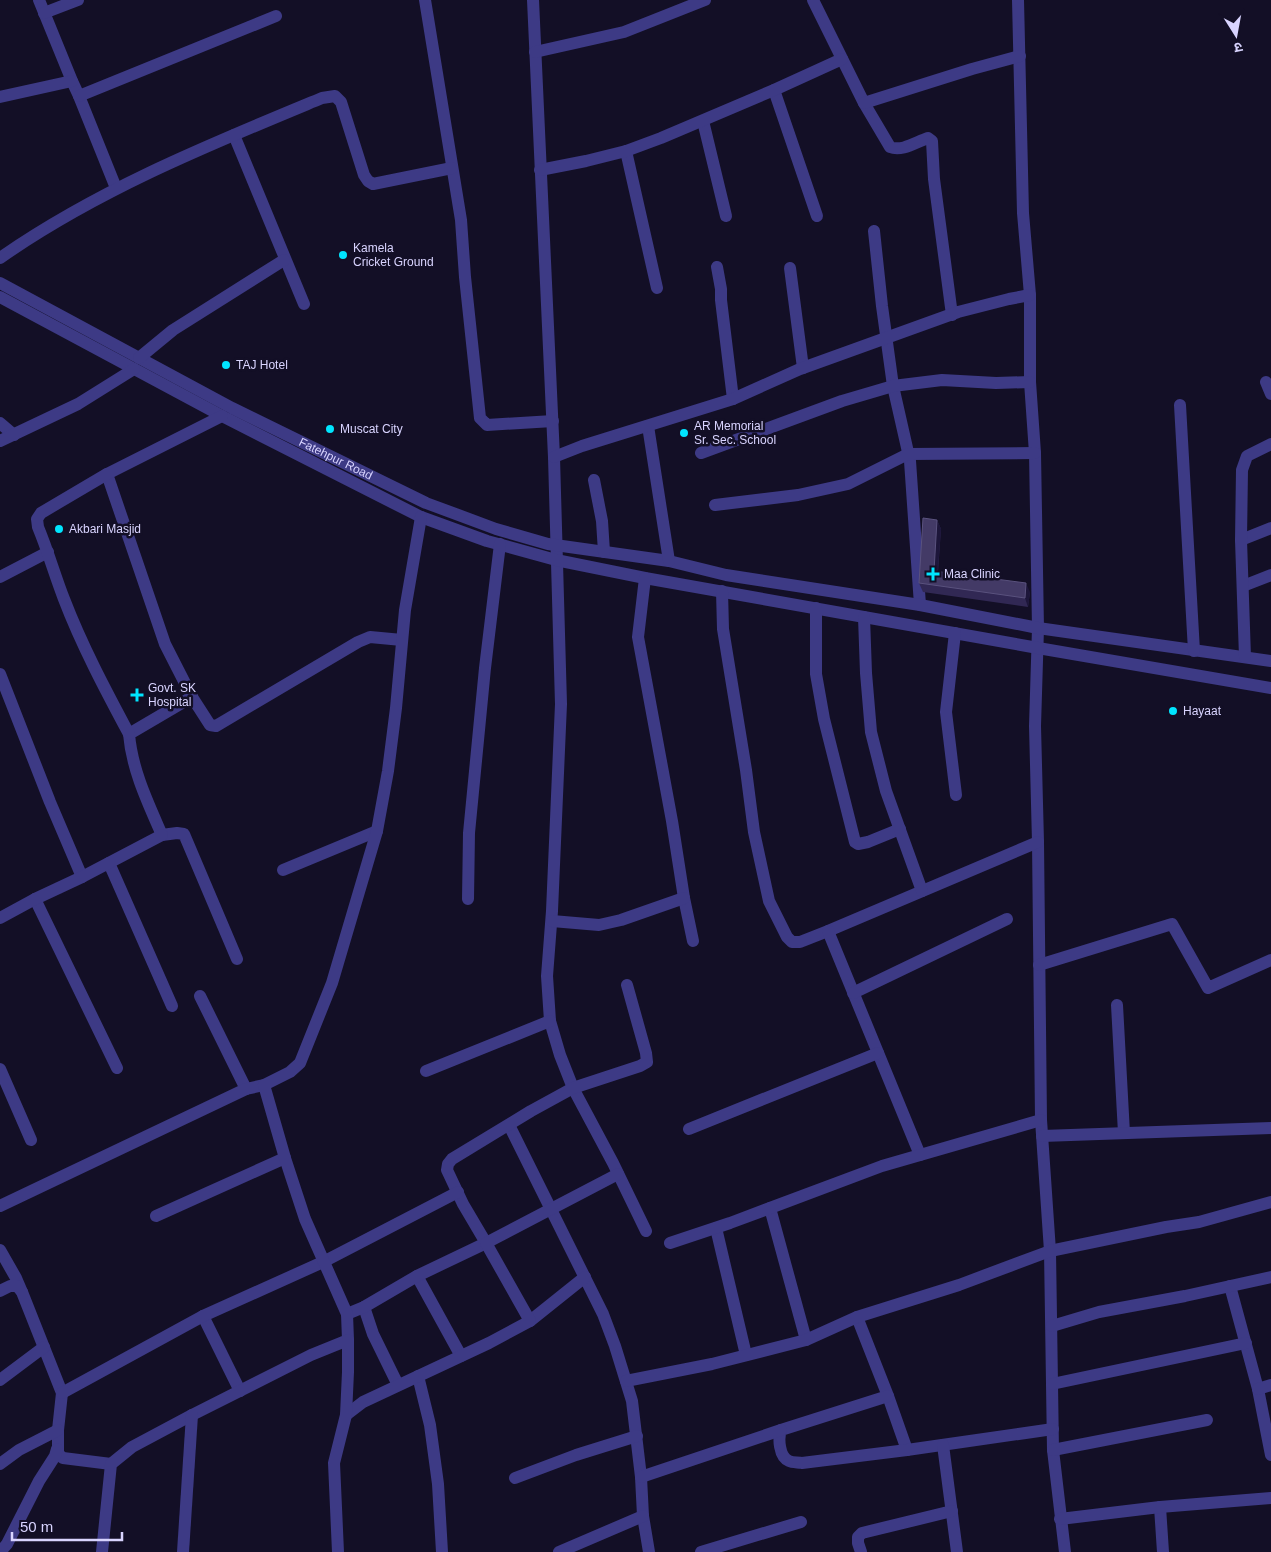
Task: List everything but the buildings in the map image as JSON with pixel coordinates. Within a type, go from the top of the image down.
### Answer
[{"type":"street","points":[[39,0],[116,188]]},
{"type":"street","points":[[44,13],[78,0]]},
{"type":"street","points":[[425,0],[461,220],[464,277],[480,418],[487,425],[553,421]]},
{"type":"street","points":[[533,0],[553,421],[561,704],[552,921],[547,976],[550,1021],[560,1056],[573,1088],[646,1231]]},
{"type":"street","points":[[535,52],[624,32],[705,0]]},
{"type":"street","points":[[813,0],[864,102],[890,147],[895,149],[902,148],[928,138],[932,141],[952,315]]},
{"type":"street","points":[[1018,0],[1022,213],[1030,295],[1030,382],[1035,453],[1038,648],[1034,726],[1038,842],[1041,1120],[1050,1251],[1053,1450],[1065,1552]]},
{"type":"street","points":[[79,96],[276,16]]},
{"type":"street","points":[[864,102],[1020,56]]},
{"type":"street","points":[[540,170],[626,151],[703,121],[842,59]]},
{"type":"street","points":[[1,93],[72,81]]},
{"type":"street","points":[[774,90],[817,216]]},
{"type":"street","points":[[0,258],[57,221],[116,188],[322,98],[335,96],[340,102],[364,175],[373,184],[452,168]]},
{"type":"street","points":[[703,121],[726,216]]},
{"type":"street","points":[[234,135],[284,260],[304,304]]},
{"type":"street","points":[[626,151],[658,288]]},
{"type":"street","points":[[874,231],[893,386],[910,461],[920,606]]},
{"type":"street","points":[[0,441],[78,404],[137,363],[173,330],[284,260]]},
{"type":"street","points":[[717,267],[733,399]]},
{"type":"street","points":[[790,268],[803,368]]},
{"type":"street","name":"Fatehpur Road","points":[[0,283],[137,363],[426,503],[496,529],[556,546],[669,561],[726,575],[920,606],[1038,628],[1271,661]]},
{"type":"street","points":[[554,457],[582,446],[733,399],[803,368],[952,315],[1030,295]]},
{"type":"street","points":[[0,297],[137,363],[222,416],[421,517],[500,544],[556,560],[645,578],[1271,688]]},
{"type":"street","points":[[701,453],[842,401],[893,386],[942,380],[996,383],[1030,382]]},
{"type":"street","points":[[1266,382],[1271,394]]},
{"type":"street","points":[[1180,405],[1194,651]]},
{"type":"street","points":[[162,835],[134,765],[130,747],[130,734],[104,687],[78,633],[64,600],[38,527],[37,519],[40,513],[107,474],[222,416]]},
{"type":"street","points":[[0,423],[14,434]]},
{"type":"street","points":[[648,426],[669,561]]},
{"type":"street","points":[[1245,657],[1241,540],[1242,470],[1247,456],[1271,444]]},
{"type":"street","points":[[715,505],[798,495],[848,484],[908,454],[1035,453]]},
{"type":"street","points":[[107,474],[165,644],[192,697],[210,724],[216,726],[358,642],[370,637],[402,640]]},
{"type":"street","points":[[594,480],[602,521],[604,552]]},
{"type":"street","points":[[0,1206],[246,1089],[264,1085],[290,1072],[300,1063],[332,983],[377,831],[388,771],[405,610],[421,517]]},
{"type":"street","points":[[1241,540],[1271,528]]},
{"type":"street","points":[[468,899],[469,833],[500,544]]},
{"type":"street","points":[[0,577],[48,552]]},
{"type":"street","points":[[1243,586],[1271,575]]},
{"type":"street","points":[[645,578],[638,637],[684,898],[694,941]]},
{"type":"street","points":[[722,592],[723,630],[754,832],[769,901],[787,937],[792,942],[800,942],[828,931],[1038,842]]},
{"type":"street","points":[[816,608],[816,674],[824,719],[855,842],[858,844],[868,842],[900,829]]},
{"type":"street","points":[[864,617],[871,732],[886,791],[922,891]]},
{"type":"street","points":[[955,633],[946,712],[956,795]]},
{"type":"street","points":[[0,674],[50,802],[82,877]]},
{"type":"street","points":[[130,734],[192,697]]},
{"type":"street","points":[[283,870],[377,831]]},
{"type":"street","points":[[0,918],[162,835],[184,834],[237,960]]},
{"type":"street","points":[[108,863],[172,1006]]},
{"type":"street","points":[[552,921],[599,925],[621,920],[684,898]]},
{"type":"street","points":[[35,899],[117,1068]]},
{"type":"street","points":[[853,993],[1007,919]]},
{"type":"street","points":[[1040,965],[1172,924],[1208,988],[1271,960]]},
{"type":"street","points":[[828,931],[920,1155]]},
{"type":"street","points":[[530,1321],[458,1192],[447,1170],[448,1164],[452,1158],[573,1088],[647,1062],[627,985]]},
{"type":"street","points":[[200,996],[246,1089]]},
{"type":"street","points":[[1117,1005],[1124,1133]]},
{"type":"street","points":[[426,1071],[550,1021]]},
{"type":"street","points":[[689,1129],[878,1053]]},
{"type":"street","points":[[0,1070],[31,1140]]},
{"type":"street","points":[[264,1085],[305,1219],[347,1314],[348,1372],[346,1414],[334,1463],[338,1552]]},
{"type":"street","points":[[670,1243],[716,1228],[882,1166],[1041,1120]]},
{"type":"street","points":[[509,1125],[603,1314],[615,1346],[632,1400],[641,1477],[643,1516],[649,1552]]},
{"type":"street","points":[[1042,1136],[1271,1128]]},
{"type":"street","points":[[156,1216],[285,1158]]},
{"type":"street","points":[[347,1314],[364,1307],[417,1276],[486,1243],[618,1174]]},
{"type":"street","points":[[62,1393],[203,1316],[323,1262],[458,1192]]},
{"type":"street","points":[[626,1381],[712,1364],[806,1340],[857,1317],[959,1285],[1050,1251],[1166,1227],[1200,1222],[1271,1202]]},
{"type":"street","points":[[770,1208],[806,1340]]},
{"type":"street","points":[[716,1228],[746,1355]]},
{"type":"street","points":[[0,1250],[16,1278],[62,1393],[55,1456],[39,1481],[7,1544],[0,1552]]},
{"type":"street","points":[[417,1276],[461,1356]]},
{"type":"street","points":[[346,1414],[362,1402],[489,1343],[530,1321],[585,1277]]},
{"type":"street","points":[[1052,1326],[1099,1312],[1271,1277]]},
{"type":"street","points":[[0,1291],[10,1286],[17,1286],[22,1292]]},
{"type":"street","points":[[1230,1286],[1258,1389],[1271,1455]]},
{"type":"street","points":[[364,1307],[373,1334],[398,1385]]},
{"type":"street","points":[[203,1316],[240,1391]]},
{"type":"street","points":[[857,1317],[907,1450]]},
{"type":"street","points":[[102,1552],[111,1464],[132,1447],[192,1415],[311,1355],[348,1340]]},
{"type":"street","points":[[1052,1384],[1246,1343]]},
{"type":"street","points":[[0,1380],[44,1347]]},
{"type":"street","points":[[418,1376],[430,1425],[442,1552]]},
{"type":"street","points":[[1258,1389],[1271,1386]]},
{"type":"street","points":[[641,1477],[888,1396]]},
{"type":"street","points":[[183,1552],[192,1415]]},
{"type":"street","points":[[1053,1450],[1207,1420]]},
{"type":"street","points":[[781,1430],[778,1436],[784,1457],[790,1462],[802,1462],[907,1450],[1053,1429]]},
{"type":"street","points":[[0,1464],[19,1450],[58,1430]]},
{"type":"street","points":[[514,1478],[576,1455],[637,1436]]},
{"type":"street","points":[[943,1445],[957,1552]]},
{"type":"street","points":[[57,1449],[58,1454],[63,1458],[111,1464]]},
{"type":"street","points":[[1060,1519],[1160,1507],[1271,1498]]},
{"type":"street","points":[[1160,1507],[1163,1552]]},
{"type":"street","points":[[861,1552],[858,1537],[862,1533],[952,1512]]},
{"type":"street","points":[[559,1552],[643,1516]]},
{"type":"street","points":[[701,1552],[801,1522]]},
{"type":"place","name":"Kamela Cricket Ground","points":[[343,255]]},
{"type":"place","name":"TAJ Hotel","points":[[226,365]]},
{"type":"place","name":"Muscat City","points":[[330,429]]},
{"type":"place","name":"AR Memorial Sr. Sec. School","points":[[684,433]]},
{"type":"place","name":"Akbari Masjid","points":[[59,529]]},
{"type":"place","name":"Maa Clinic","points":[[933,574]]},
{"type":"place","name":"Govt. SK Hospital","points":[[137,695]]},
{"type":"place","name":"Hayaat","points":[[1173,711]]}]
